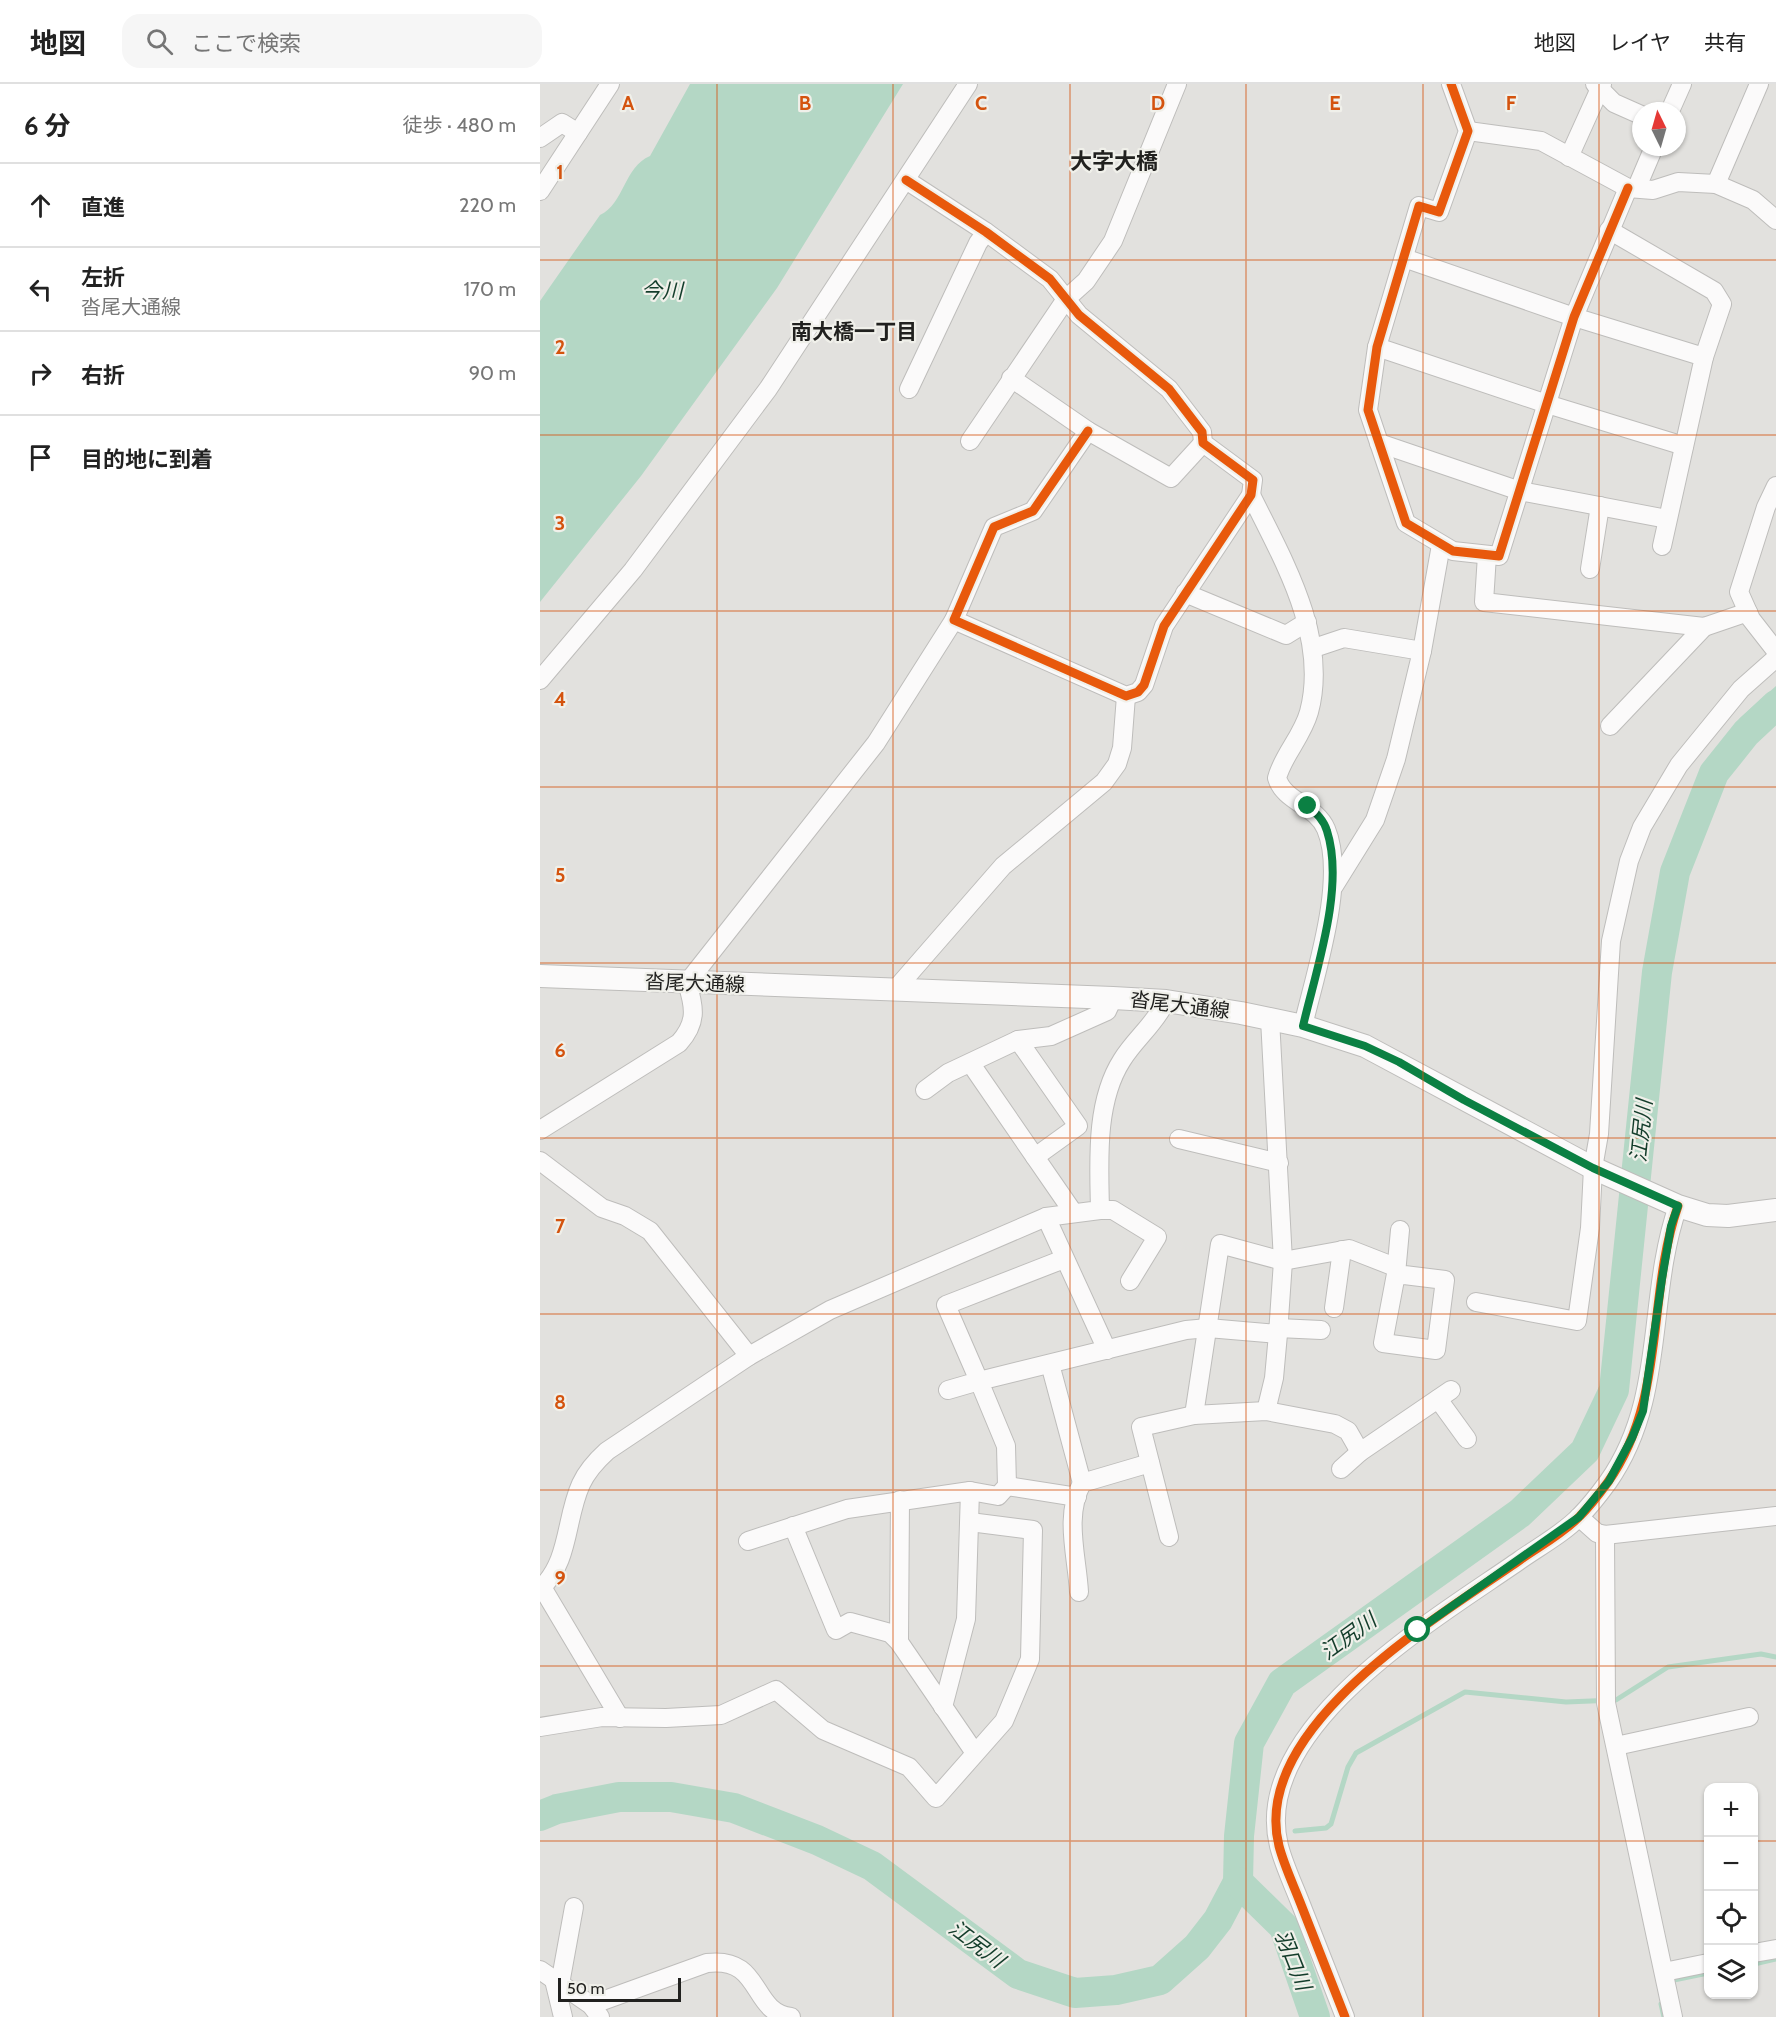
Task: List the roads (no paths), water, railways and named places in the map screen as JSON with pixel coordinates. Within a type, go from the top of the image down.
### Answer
[{"type":"main road","name":"沓尾大通線","points":[[540,976],[1166,1001],[1270,1019],[1303,1026],[1365,1046],[1399,1062],[1464,1100],[1593,1168],[1678,1206],[1707,1215],[1728,1216],[1776,1210]]},
{"type":"street","points":[[540,191],[610,84]]},
{"type":"street","points":[[540,680],[633,570],[706,474],[819,314],[968,84]]},
{"type":"street","points":[[970,441],[1066,299],[1086,281],[1113,241],[1177,84]]},
{"type":"street","points":[[1451,84],[1468,131],[1439,212],[1419,206],[1377,347],[1368,410],[1407,523],[1453,551],[1499,555],[1574,317],[1609,230],[1649,156]]},
{"type":"street","points":[[1674,102],[1682,84]]},
{"type":"street","points":[[1716,184],[1759,84]]},
{"type":"street","points":[[1569,157],[1599,85],[1614,103],[1632,111]]},
{"type":"street","points":[[540,138],[562,123],[578,133]]},
{"type":"street","points":[[1468,131],[1540,141],[1633,188],[1653,190],[1678,183],[1716,184],[1753,200],[1776,220]]},
{"type":"street","points":[[906,180],[986,232],[1050,279],[1079,315],[1169,389],[1202,432],[1203,443],[1171,478],[1088,431],[1011,378]]},
{"type":"street","points":[[1609,230],[1714,291],[1722,304],[1704,357],[1662,546]]},
{"type":"street","points":[[909,389],[978,243],[986,232]]},
{"type":"street","points":[[1404,258],[1574,317],[1704,357]]},
{"type":"street","points":[[1377,347],[1547,404],[1684,446]]},
{"type":"street","points":[[540,1130],[679,1043],[690,1030],[694,1017],[687,983],[876,743],[954,620],[994,527],[1033,511],[1088,431]]},
{"type":"street","points":[[1379,442],[1520,491],[1667,519]]},
{"type":"street","points":[[954,620],[1113,693],[1126,696],[1138,692],[1144,685],[1164,626],[1251,495],[1253,480],[1203,443]]},
{"type":"street","points":[[1776,486],[1766,507],[1739,592],[1748,612],[1776,651]]},
{"type":"street","points":[[1251,495],[1280,555],[1314,648],[1314,681],[1310,710],[1304,729],[1277,778],[1280,787],[1320,817],[1327,831],[1334,886]]},
{"type":"street","points":[[1590,569],[1599,506]]},
{"type":"street","points":[[1303,1026],[1334,886],[1375,820],[1396,759],[1422,651],[1441,545]]},
{"type":"street","points":[[1487,555],[1484,602],[1704,627],[1748,612]]},
{"type":"street","points":[[1185,592],[1286,635],[1306,622]]},
{"type":"street","points":[[1610,726],[1704,627]]},
{"type":"street","points":[[1314,648],[1344,638],[1422,651]]},
{"type":"street","points":[[1476,1302],[1577,1321],[1590,1228],[1593,1168],[1599,1134],[1611,941],[1629,861],[1642,827],[1679,765],[1741,689],[1776,658]]},
{"type":"street","points":[[894,991],[1003,866],[1104,782],[1117,764],[1122,748],[1126,696]]},
{"type":"street","points":[[925,1090],[948,1072],[971,1064],[1018,1040],[1052,1036],[1107,1011],[1113,998]]},
{"type":"street","points":[[1100,1210],[1099,1162],[1104,1109],[1109,1092],[1121,1062],[1160,1015],[1166,1001]]},
{"type":"street","points":[[1266,1411],[1274,1378],[1283,1261],[1270,1019]]},
{"type":"street","points":[[1018,1040],[1078,1126],[1035,1157]]},
{"type":"street","points":[[971,1064],[1073,1212]]},
{"type":"street","points":[[1179,1139],[1279,1163]]},
{"type":"street","points":[[540,1161],[602,1208],[625,1216],[650,1231],[749,1356]]},
{"type":"street","points":[[1345,2017],[1278,1845],[1278,1801],[1290,1763],[1317,1722],[1345,1691],[1378,1661],[1579,1517],[1609,1481],[1632,1438],[1643,1411],[1671,1226],[1678,1206]]},
{"type":"street","points":[[620,1718],[541,1588],[558,1567],[580,1486],[591,1467],[607,1451],[749,1356],[830,1310],[1046,1217],[1073,1212],[1113,1210],[1157,1237],[1130,1281]]},
{"type":"street","points":[[1046,1217],[1107,1350]]},
{"type":"street","points":[[1194,1415],[1220,1244],[1283,1261],[1349,1249],[1395,1270],[1444,1280],[1436,1350],[1383,1343],[1395,1270],[1400,1230]]},
{"type":"street","points":[[1334,1308],[1342,1250]]},
{"type":"street","points":[[748,1541],[847,1509],[970,1491],[998,1496],[1006,1486],[1005,1446],[946,1305],[1064,1259]]},
{"type":"street","points":[[948,1390],[1186,1330],[1208,1328],[1321,1330]]},
{"type":"street","points":[[1050,1364],[1080,1490],[1072,1527],[1079,1592]]},
{"type":"street","points":[[1341,1469],[1360,1452],[1444,1395],[1467,1439]]},
{"type":"street","points":[[1169,1537],[1141,1427],[1194,1415],[1266,1411],[1335,1424],[1348,1431],[1360,1452]]},
{"type":"street","points":[[1006,1486],[1080,1490],[1150,1463]]},
{"type":"street","points":[[943,1707],[966,1619],[970,1491]]},
{"type":"street","points":[[899,1642],[900,1500]]},
{"type":"street","points":[[1579,1517],[1597,1533],[1605,1535],[1776,1516]]},
{"type":"street","points":[[540,1727],[602,1717],[721,1715],[776,1690],[823,1730],[909,1767],[936,1798],[1004,1721],[1030,1659],[1033,1530],[970,1522]]},
{"type":"street","points":[[793,1526],[836,1630],[850,1622],[890,1634],[899,1642],[975,1753]]},
{"type":"street","points":[[1605,1535],[1606,1704],[1673,2017]]},
{"type":"street","points":[[1616,1746],[1749,1717]]},
{"type":"street","points":[[563,2017],[551,1978],[574,1907]]},
{"type":"street","points":[[1758,1952],[1776,1949]]},
{"type":"street","points":[[551,1978],[596,2011],[707,1963],[722,1961],[744,1971],[773,2011],[791,2017]]},
{"type":"street","points":[[1664,1972],[1704,1963]]},
{"type":"water","name":"今川","points":[[690,84],[903,84],[777,288],[641,476],[540,602],[540,301],[600,215],[614,203],[635,168],[650,156]]},
{"type":"water","points":[[1776,686],[1776,715],[1710,763],[1740,718]]},
{"type":"waterway","name":"江尻川","points":[[540,1816],[557,1809],[619,1797],[671,1797],[734,1808],[817,1840],[872,1866],[1018,1974],[1075,1993],[1116,1990],[1160,1980],[1197,1947],[1218,1920],[1238,1882],[1239,1836],[1249,1743],[1282,1683],[1520,1513],[1585,1451],[1614,1390],[1657,972],[1675,872],[1714,773],[1746,733],[1776,705]]},
{"type":"waterway","points":[[1295,1831],[1326,1828],[1331,1824],[1348,1767],[1356,1753],[1465,1692],[1566,1702],[1616,1700],[1668,1667],[1761,1654],[1776,1657]]},
{"type":"waterway","name":"羽口川","points":[[1238,1882],[1284,1927],[1315,2017]]},
{"type":"waterway","points":[[1758,1963],[1776,1959]]},
{"type":"waterway","points":[[1669,1981],[1704,1974]]},
{"type":"waterway","points":[[1661,2004],[1664,2017]]},
{"type":"district","name":"大字大橋","points":[[1114,161]]},
{"type":"district","name":"南大橋一丁目","points":[[854,331]]}]
